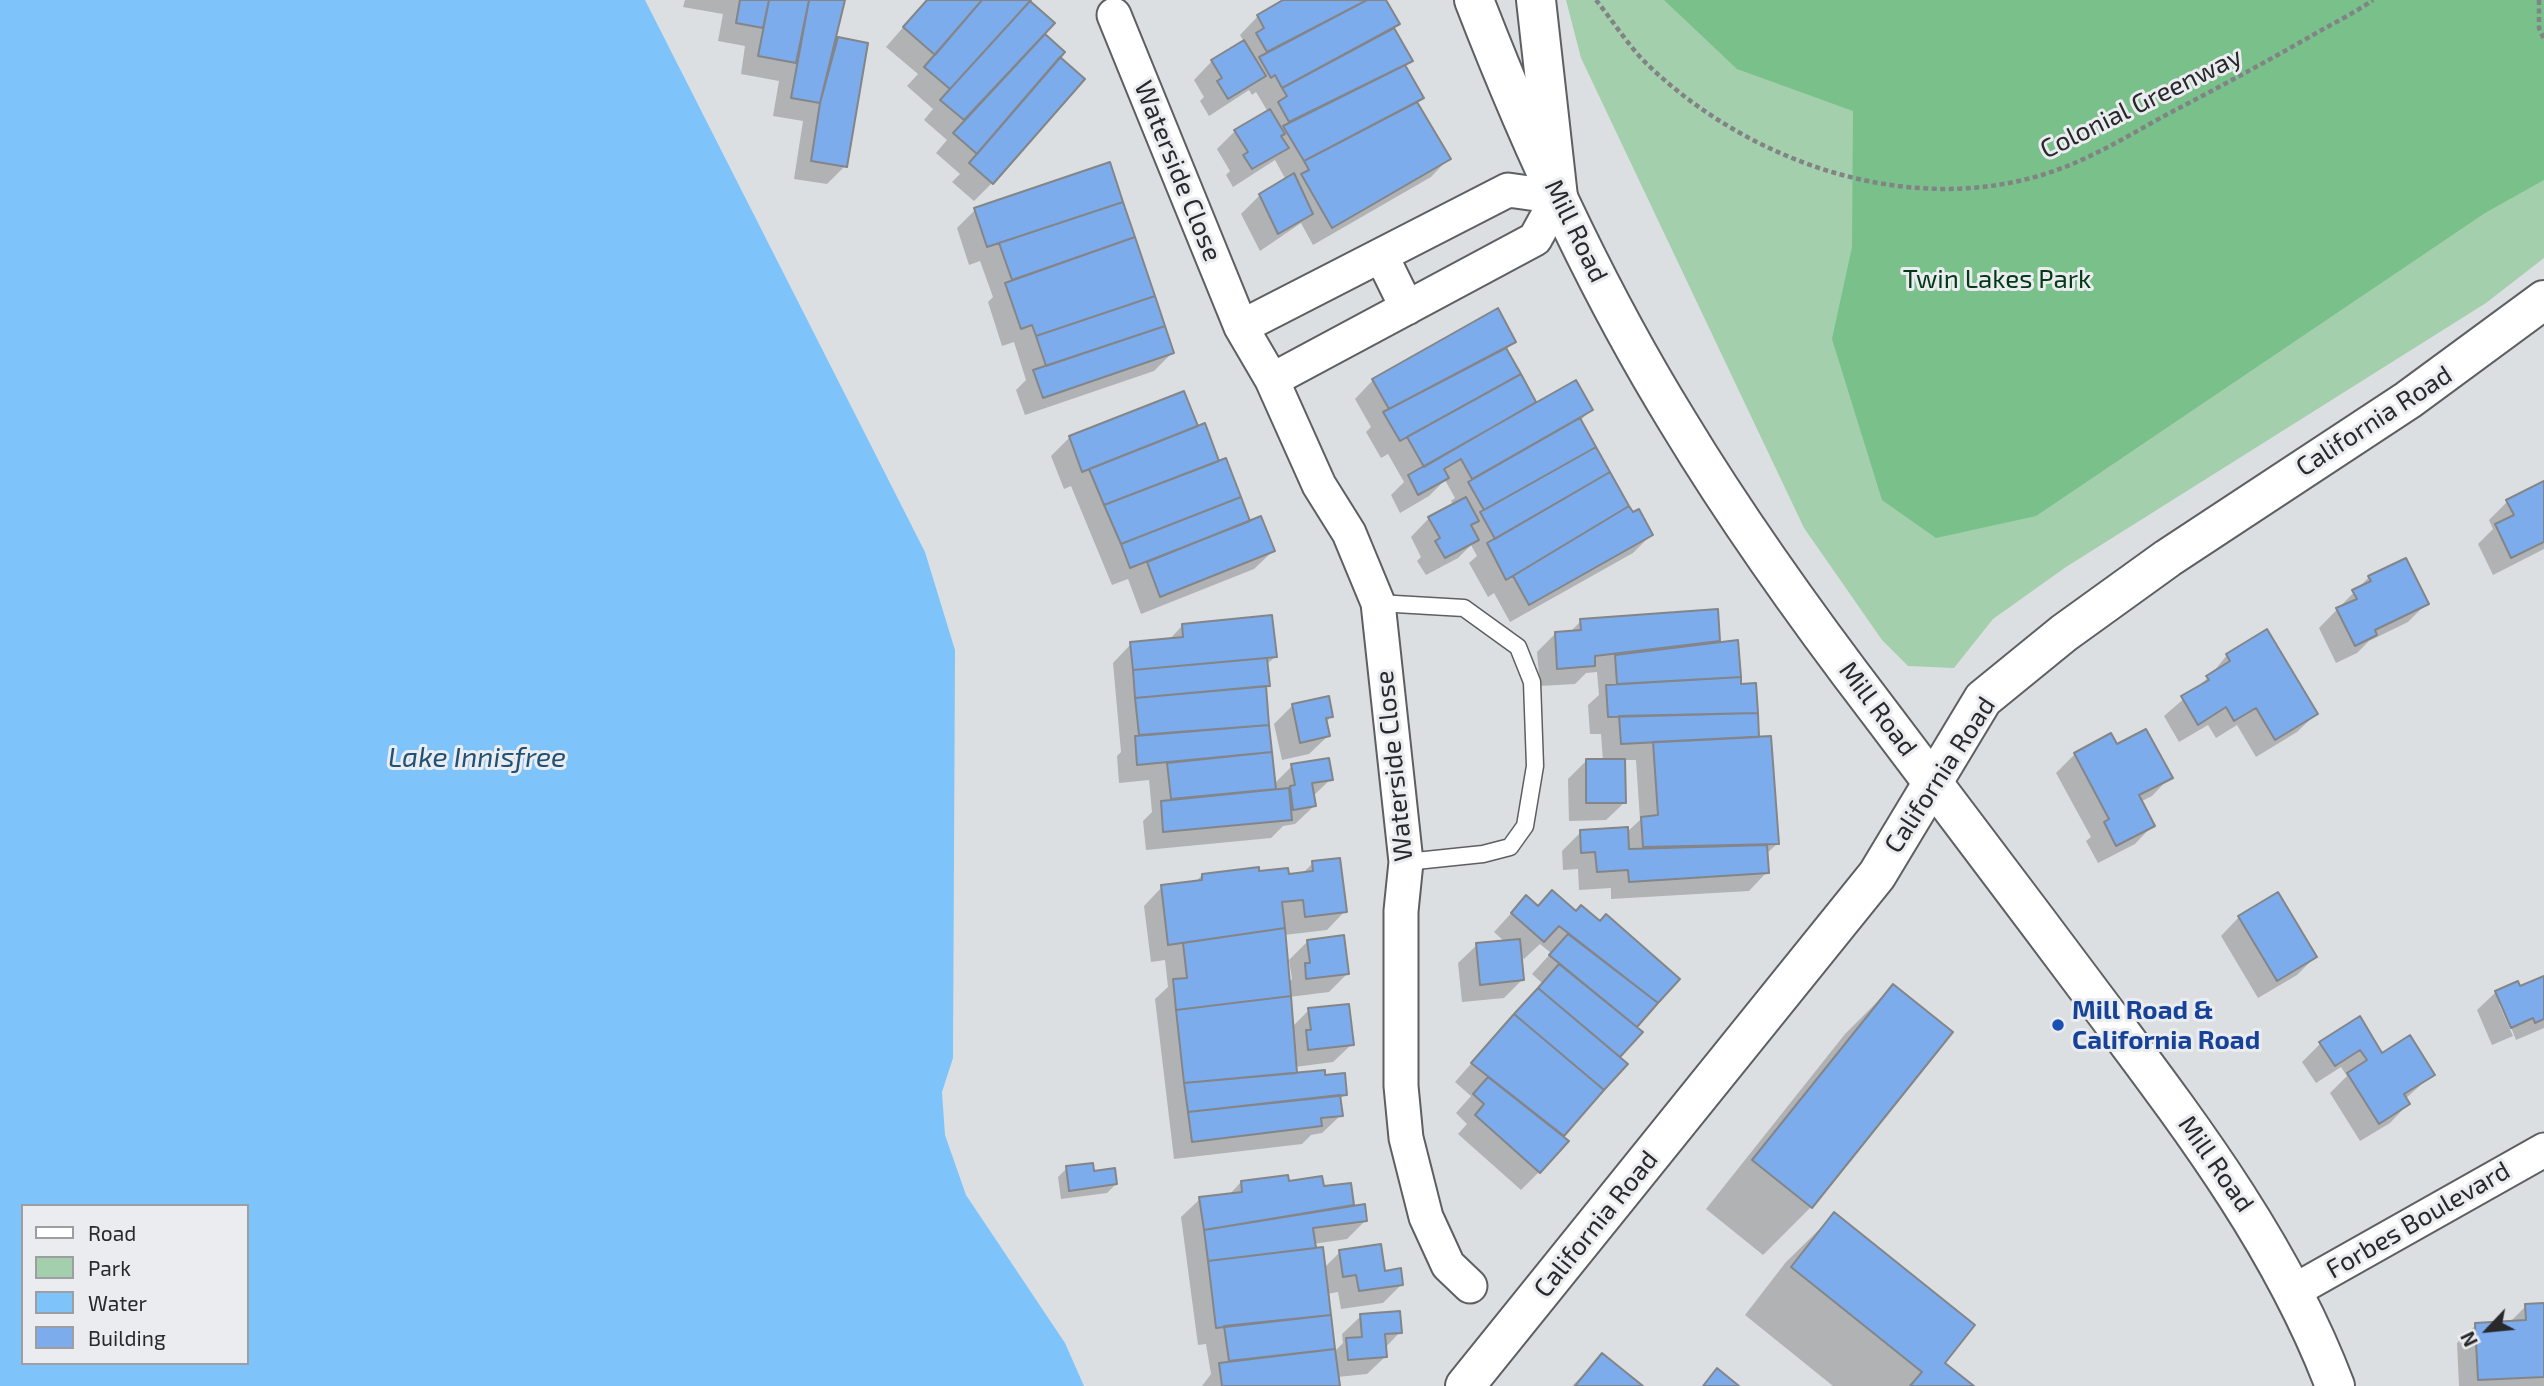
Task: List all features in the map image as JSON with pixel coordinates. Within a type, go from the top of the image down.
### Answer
[{"type":"main road","name":"Mill Road","points":[[1474,0],[1517,108],[1576,236],[1677,421],[1786,586],[2182,1114],[2255,1221],[2318,1341],[2335,1386]]},
{"type":"main road","points":[[1536,0],[1558,197]]},
{"type":"main road","name":"California Road","points":[[1465,1386],[1877,875],[1983,699],[2064,633],[2239,509],[2459,365],[2544,300]]},
{"type":"street","name":"Waterside Close","points":[[1109,5],[1241,327],[1272,380],[1319,485],[1349,533],[1378,603],[1406,862],[1401,911],[1401,1086],[1406,1138],[1426,1217],[1448,1265],[1470,1286]]},
{"type":"street","points":[[1241,327],[1508,190],[1558,197],[1535,239],[1272,380]]},
{"type":"street","points":[[1381,255],[1407,308]]},
{"type":"street","name":"Forbes Boulevard","points":[[2292,1292],[2544,1150]]},
{"type":"lane","points":[[1378,603],[1464,608],[1517,647],[1532,682],[1535,766],[1525,826],[1510,847],[1483,854],[1406,862]]},
{"type":"path","name":"Colonial Greenway","points":[[1596,0],[1648,65],[1720,121],[1791,157],[1864,181],[1949,190],[1987,187],[2045,174],[2096,152],[2235,80],[2373,0]]},
{"type":"path","points":[[2539,0],[2539,28],[2544,39]]},
{"type":"green space","name":"Twin Lakes Park","points":[[1566,0],[2544,0],[2544,258],[2486,303],[2066,567],[1993,619],[1954,668],[1908,666],[1882,640],[1804,528],[1581,58]]},
{"type":"green space","name":"Twin Lakes Park","points":[[1664,0],[2544,0],[2544,180],[2485,213],[2036,516],[1936,538],[1882,500],[1832,339],[1852,247],[1853,111],[1737,69]]},
{"type":"water","name":"Lake Innisfree","points":[[0,0],[645,0],[925,552],[955,650],[953,1058],[942,1092],[945,1135],[966,1195],[1065,1343],[1084,1386],[0,1386]]},
{"type":"building","points":[[740,0],[769,0],[763,28],[736,23]]},
{"type":"building","points":[[769,0],[809,0],[796,63],[758,56]]},
{"type":"building","points":[[809,0],[845,0],[820,103],[791,98]]},
{"type":"building","points":[[927,0],[982,0],[935,55],[903,27]]},
{"type":"building","points":[[982,0],[1031,0],[950,89],[924,67]]},
{"type":"building","points":[[1283,0],[1367,0],[1267,52],[1256,33],[1264,28],[1257,15]]},
{"type":"building","points":[[1367,0],[1386,0],[1400,24],[1282,88],[1275,75],[1271,78],[1259,57]]},
{"type":"building","points":[[1030,1],[1055,23],[964,120],[940,100]]},
{"type":"building","points":[[1394,28],[1413,61],[1289,122],[1278,102],[1287,96],[1282,88]]},
{"type":"building","points":[[1045,34],[1065,52],[977,154],[953,133]]},
{"type":"building","points":[[838,37],[868,43],[847,167],[811,161],[820,103]]},
{"type":"building","points":[[1244,40],[1266,76],[1228,99],[1217,81],[1222,78],[1211,60]]},
{"type":"building","points":[[1060,57],[1085,79],[993,184],[969,163]]},
{"type":"building","points":[[1405,65],[1424,98],[1304,161],[1283,126]]},
{"type":"building","points":[[1417,102],[1451,159],[1332,228],[1301,174],[1309,170],[1304,161]]},
{"type":"building","points":[[1270,109],[1285,134],[1281,136],[1289,148],[1252,169],[1243,155],[1248,152],[1234,130]]},
{"type":"building","points":[[1110,162],[1123,202],[987,247],[974,208]]},
{"type":"building","points":[[1294,173],[1313,214],[1278,234],[1259,194]]},
{"type":"building","points":[[1123,202],[1135,237],[1012,280],[999,243]]},
{"type":"building","points":[[1135,237],[1155,296],[1036,336],[1032,325],[1021,329],[1005,283]]},
{"type":"building","points":[[1155,296],[1165,326],[1046,366],[1036,336]]},
{"type":"building","points":[[1498,308],[1516,342],[1389,409],[1372,379]]},
{"type":"building","points":[[1165,326],[1174,353],[1043,398],[1033,370]]},
{"type":"building","points":[[1506,348],[1521,374],[1400,441],[1383,412]]},
{"type":"building","points":[[1521,374],[1536,402],[1424,467],[1407,437]]},
{"type":"building","points":[[1576,380],[1593,410],[1472,479],[1461,459],[1444,469],[1449,478],[1418,495],[1408,475]]},
{"type":"building","points":[[1184,391],[1198,426],[1082,472],[1069,436]]},
{"type":"building","points":[[1580,418],[1596,447],[1484,510],[1468,482]]},
{"type":"building","points":[[1205,423],[1219,461],[1104,505],[1089,469]]},
{"type":"building","points":[[1596,447],[1610,472],[1495,539],[1480,512]]},
{"type":"building","points":[[1226,458],[1241,497],[1121,544],[1104,505]]},
{"type":"building","points":[[1610,472],[1629,506],[1506,580],[1487,543]]},
{"type":"building","points":[[2544,481],[2544,542],[2511,558],[2495,524],[2514,515],[2506,500]]},
{"type":"building","points":[[1241,497],[1250,521],[1130,568],[1121,544]]},
{"type":"building","points":[[1466,497],[1479,521],[1471,525],[1479,540],[1445,558],[1435,541],[1440,538],[1428,517]]},
{"type":"building","points":[[1629,506],[1633,512],[1639,509],[1653,535],[1529,605],[1513,576]]},
{"type":"building","points":[[1261,516],[1275,551],[1160,597],[1147,562]]},
{"type":"building","points":[[2406,558],[2429,604],[2375,630],[2377,635],[2355,646],[2336,608],[2357,599],[2352,590],[2371,581],[2368,576]]},
{"type":"building","points":[[1718,609],[1720,641],[1595,656],[1595,666],[1557,669],[1555,632],[1581,630],[1580,619]]},
{"type":"building","points":[[1272,615],[1277,657],[1133,670],[1130,642],[1183,637],[1182,624]]},
{"type":"building","points":[[2267,629],[2318,714],[2275,740],[2256,708],[2234,721],[2226,707],[2198,725],[2181,696],[2209,680],[2206,676],[2230,661],[2226,654]]},
{"type":"building","points":[[1738,640],[1741,677],[1617,684],[1615,655]]},
{"type":"building","points":[[1267,658],[1270,686],[1135,698],[1133,670]]},
{"type":"building","points":[[1741,677],[1741,684],[1756,683],[1758,713],[1608,717],[1606,685]]},
{"type":"building","points":[[1266,686],[1269,725],[1139,735],[1135,698]]},
{"type":"building","points":[[1329,696],[1333,717],[1326,718],[1330,736],[1300,743],[1292,704]]},
{"type":"building","points":[[1758,713],[1759,737],[1621,744],[1619,716]]},
{"type":"building","points":[[1269,725],[1272,752],[1137,765],[1135,736]]},
{"type":"building","points":[[2146,729],[2173,778],[2139,795],[2155,826],[2116,846],[2104,822],[2109,819],[2074,753],[2111,733],[2117,744]]},
{"type":"building","points":[[1771,736],[1779,844],[1643,847],[1641,817],[1658,815],[1653,742]]},
{"type":"building","points":[[1272,752],[1276,789],[1171,799],[1167,763]]},
{"type":"building","points":[[1329,758],[1333,780],[1312,783],[1316,806],[1293,810],[1290,786],[1295,785],[1291,764]]},
{"type":"building","points":[[1586,759],[1625,759],[1626,803],[1586,803]]},
{"type":"building","points":[[1289,788],[1292,820],[1163,832],[1161,801]]},
{"type":"building","points":[[1628,827],[1629,849],[1767,845],[1769,873],[1629,882],[1628,870],[1597,872],[1595,852],[1581,853],[1580,830]]},
{"type":"building","points":[[1340,858],[1347,912],[1305,917],[1303,900],[1282,902],[1285,928],[1168,945],[1161,885],[1202,880],[1202,874],[1259,867],[1259,871],[1288,868],[1289,874],[1313,871],[1312,861]]},
{"type":"building","points":[[1552,890],[1576,911],[1581,905],[1600,921],[1606,914],[1680,979],[1658,1003],[1559,926],[1544,942],[1511,913],[1526,895],[1538,906]]},
{"type":"building","points":[[2278,892],[2317,957],[2277,981],[2238,916]]},
{"type":"building","points":[[1285,928],[1291,996],[1176,1010],[1173,979],[1187,978],[1183,943]]},
{"type":"building","points":[[1568,934],[1658,1003],[1637,1027],[1549,955]]},
{"type":"building","points":[[1344,935],[1349,974],[1306,979],[1305,963],[1310,963],[1307,940]]},
{"type":"building","points":[[1520,939],[1524,980],[1480,985],[1476,943]]},
{"type":"building","points":[[1559,964],[1643,1032],[1620,1057],[1538,988]]},
{"type":"building","points":[[2544,976],[2544,1019],[2535,1023],[2533,1018],[2511,1028],[2495,991],[2518,981],[2520,986]]},
{"type":"building","points":[[1893,984],[1953,1032],[1812,1208],[1752,1160]]},
{"type":"building","points":[[1538,988],[1628,1064],[1604,1090],[1514,1014]]},
{"type":"building","points":[[1291,996],[1297,1073],[1184,1083],[1176,1010]]},
{"type":"building","points":[[1349,1004],[1354,1045],[1308,1050],[1306,1030],[1311,1030],[1308,1008]]},
{"type":"building","points":[[1514,1014],[1604,1090],[1564,1136],[1471,1063]]},
{"type":"building","points":[[2360,1016],[2382,1053],[2410,1035],[2435,1075],[2404,1094],[2410,1104],[2379,1124],[2347,1073],[2367,1060],[2360,1050],[2335,1066],[2319,1042]]},
{"type":"building","points":[[1325,1070],[1325,1075],[1345,1073],[1347,1095],[1188,1112],[1184,1083]]},
{"type":"building","points":[[1488,1077],[1569,1141],[1540,1173],[1475,1115],[1484,1104],[1473,1094]]},
{"type":"building","points":[[1340,1095],[1343,1116],[1321,1118],[1322,1126],[1192,1142],[1188,1112]]},
{"type":"building","points":[[1093,1163],[1094,1171],[1115,1168],[1117,1184],[1069,1191],[1066,1166]]},
{"type":"building","points":[[1288,1175],[1289,1181],[1322,1176],[1324,1186],[1351,1183],[1354,1205],[1204,1230],[1199,1197],[1242,1192],[1241,1181]]},
{"type":"building","points":[[1365,1204],[1367,1221],[1313,1228],[1316,1248],[1208,1261],[1204,1230]]},
{"type":"building","points":[[1834,1212],[1975,1325],[1945,1363],[1974,1386],[1910,1386],[1922,1372],[1791,1267]]},
{"type":"building","points":[[1381,1244],[1385,1271],[1401,1268],[1403,1285],[1359,1291],[1356,1275],[1343,1277],[1339,1250]]},
{"type":"building","points":[[1323,1247],[1331,1315],[1216,1328],[1208,1261]]},
{"type":"building","points":[[2544,1303],[2544,1377],[2478,1380],[2475,1323],[2526,1320],[2525,1304]]},
{"type":"building","points":[[1400,1311],[1402,1333],[1385,1334],[1387,1357],[1348,1360],[1346,1338],[1362,1337],[1360,1314]]},
{"type":"building","points":[[1331,1315],[1335,1349],[1229,1361],[1224,1326]]},
{"type":"building","points":[[1335,1349],[1340,1386],[1222,1386],[1219,1363]]},
{"type":"building","points":[[1602,1353],[1643,1386],[1575,1386]]},
{"type":"building","points":[[1717,1368],[1739,1386],[1703,1386]]},
{"type":"place","name":"Mill Road & California Road","points":[[2058,1025]]}]
